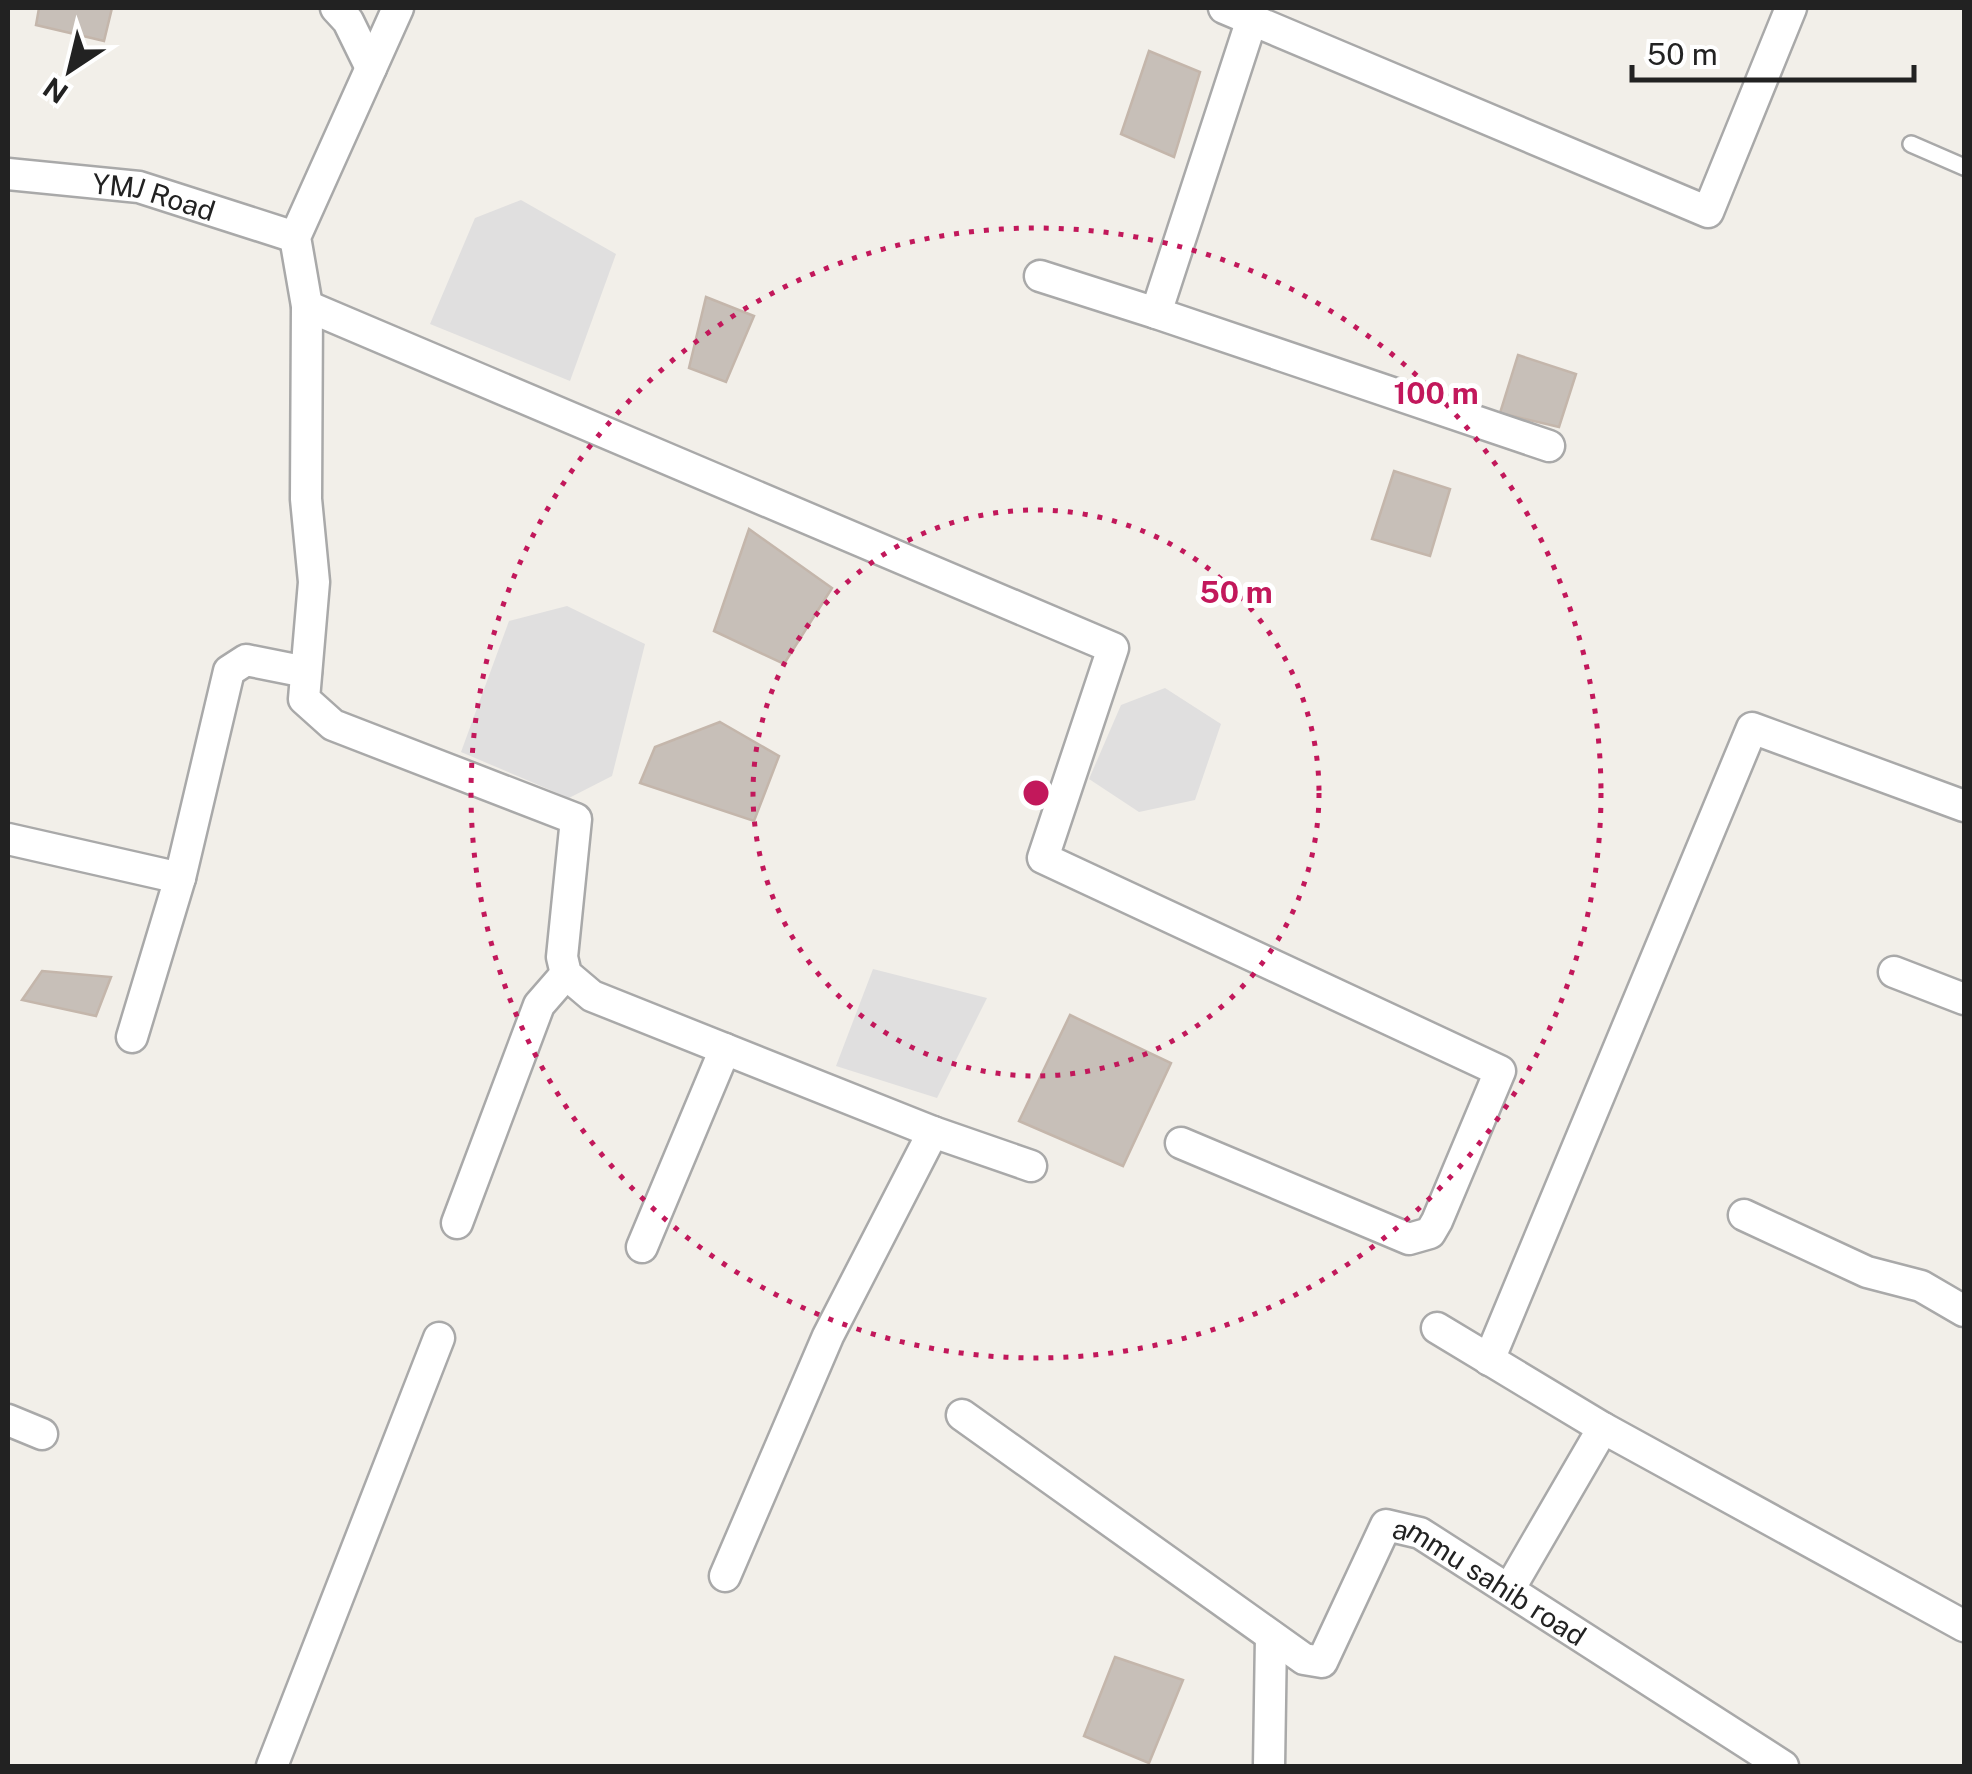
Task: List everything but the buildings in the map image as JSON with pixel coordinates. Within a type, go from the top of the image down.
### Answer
[{"type":"street","points":[[336,8],[348,21],[372,68]]},
{"type":"street","points":[[398,8],[294,238],[307,306],[306,500],[314,582],[304,699],[333,726],[576,819],[562,958],[566,974],[592,996],[934,1132],[1031,1166]]},
{"type":"street","points":[[1224,8],[1708,212],[1791,8]]},
{"type":"street","points":[[1156,313],[1252,20]]},
{"type":"street","name":"YMJ Road","points":[[8,174],[139,187],[294,238]]},
{"type":"street","points":[[1040,276],[1549,446]]},
{"type":"street","points":[[307,306],[1113,648],[1043,858],[1500,1072],[1437,1220],[1430,1232],[1409,1238],[1181,1143]]},
{"type":"street","points":[[132,1036],[180,878],[229,671],[246,660],[306,672]]},
{"type":"street","points":[[1490,1360],[1752,728],[1964,806]]},
{"type":"street","points":[[8,840],[180,878]]},
{"type":"street","points":[[1894,972],[1964,999]]},
{"type":"street","points":[[457,1223],[539,1006],[566,974]]},
{"type":"street","points":[[642,1247],[725,1049]]},
{"type":"street","points":[[725,1576],[828,1336],[934,1132]]},
{"type":"street","points":[[1744,1215],[1866,1272],[1921,1286],[1964,1312]]},
{"type":"street","points":[[1437,1328],[1603,1428],[1964,1626]]},
{"type":"street","points":[[272,1766],[440,1338]]},
{"type":"street","name":"ammu sahib road","points":[[962,1415],[1304,1659],[1322,1662],[1386,1525],[1420,1533],[1783,1766]]},
{"type":"street","points":[[8,1420],[42,1434]]},
{"type":"street","points":[[1510,1588],[1603,1428]]},
{"type":"street","points":[[1269,1766],[1271,1636]]},
{"type":"lane","points":[[1912,144],[1964,167]]},
{"type":"shaded area","points":[[521,200],[616,254],[570,381],[430,324],[475,218]]},
{"type":"shaded area","points":[[567,606],[645,644],[612,776],[569,798],[461,752],[509,621]]},
{"type":"shaded area","points":[[1165,688],[1221,724],[1195,800],[1139,812],[1089,779],[1121,705]]},
{"type":"shaded area","points":[[873,969],[987,998],[937,1098],[836,1066]]}]
